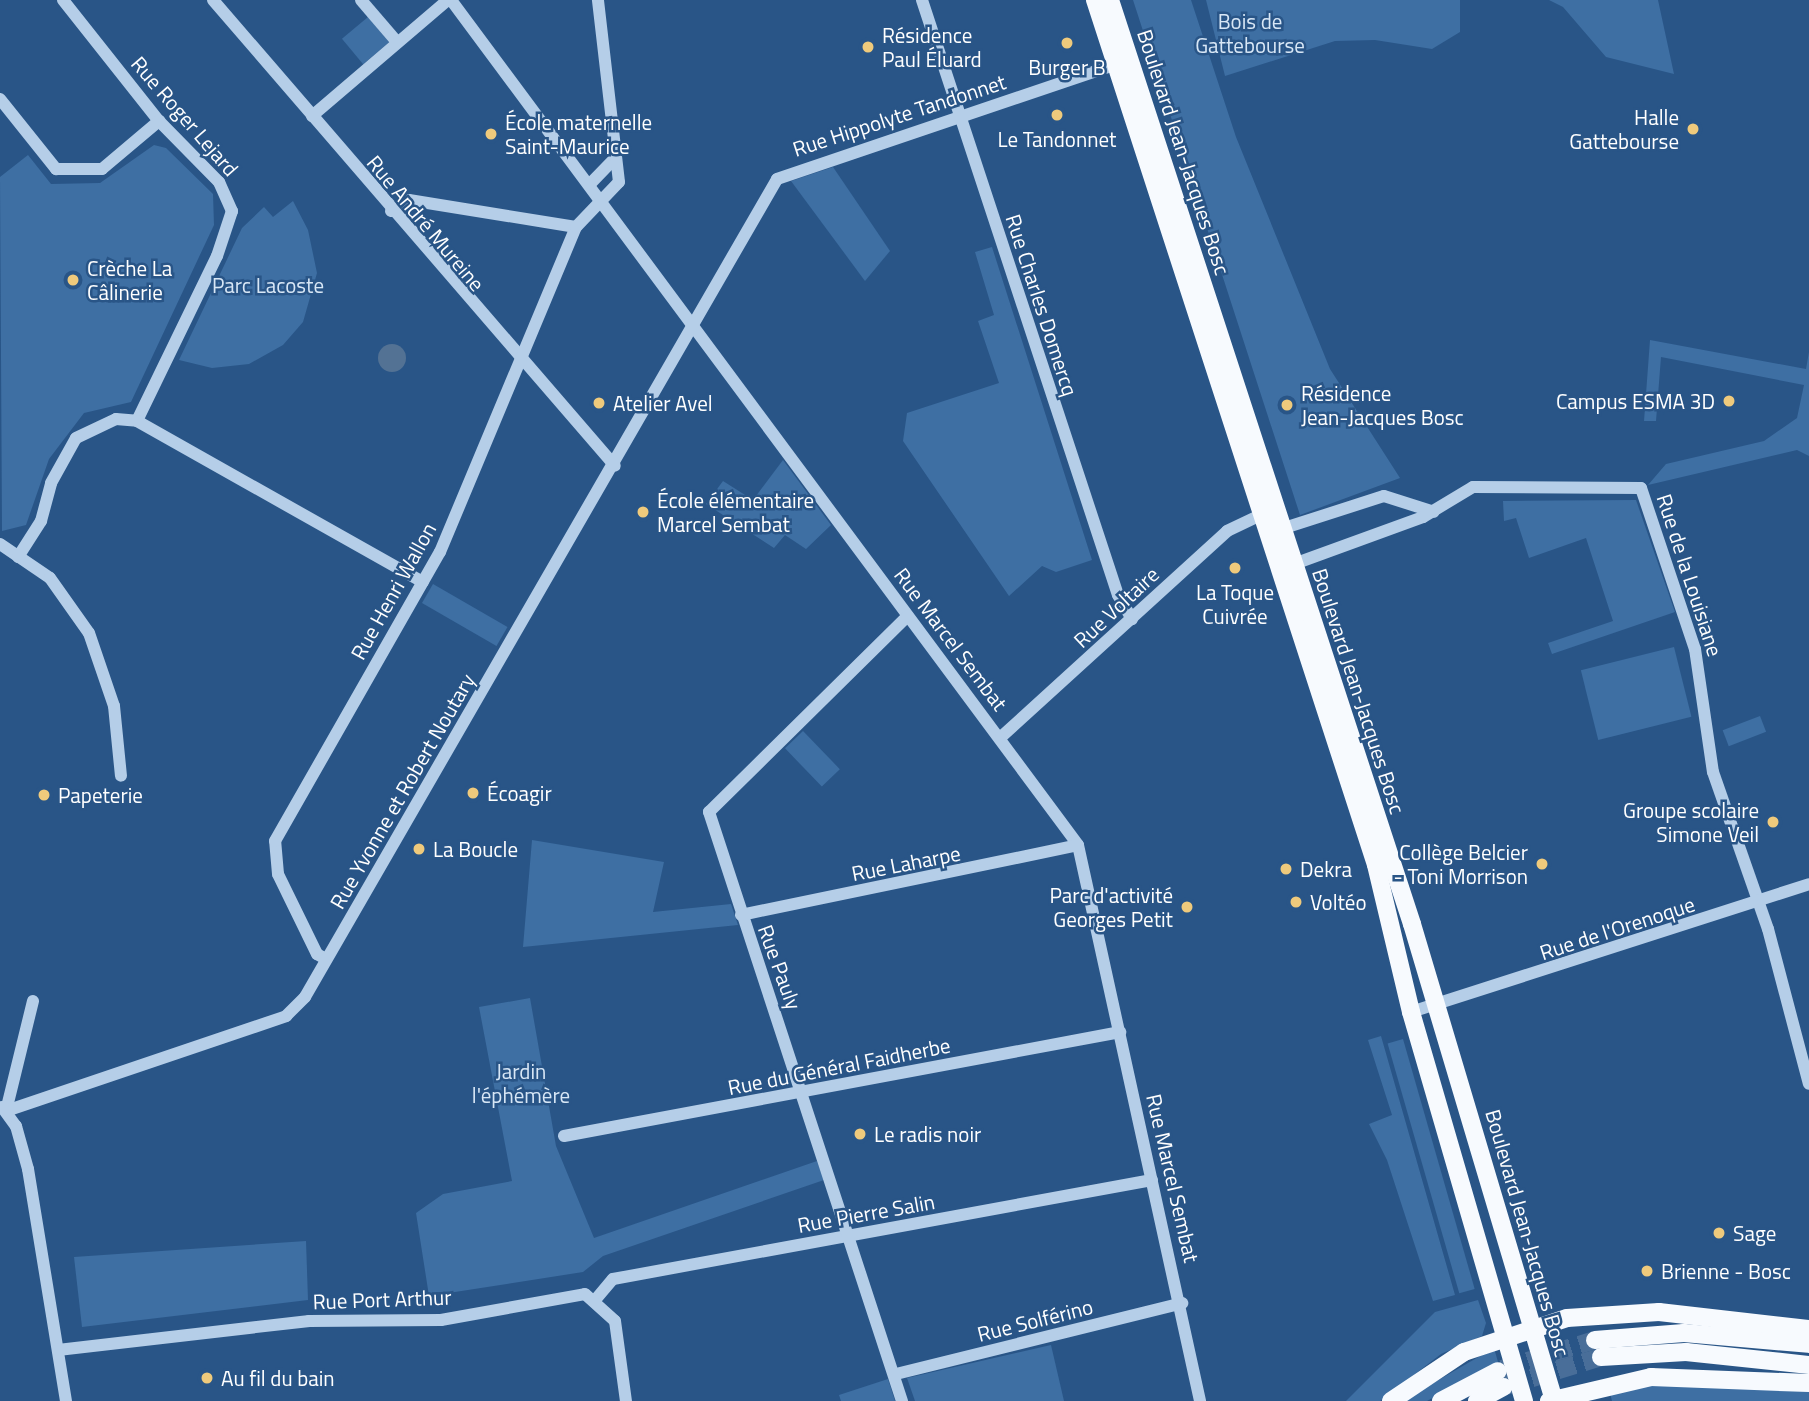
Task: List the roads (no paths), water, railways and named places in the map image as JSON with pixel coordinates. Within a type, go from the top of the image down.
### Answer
[{"type":"main road","name":"Boulevard Jean-Jacques Bosc","points":[[1095,0],[1269,511]]},
{"type":"main road","name":"Boulevard Jean-Jacques Bosc","points":[[1110,0],[1269,511],[1394,926],[1411,1012],[1524,1401]]},
{"type":"main road","name":"Boulevard Jean-Jacques Bosc","points":[[1275,531],[1294,564],[1437,1005],[1552,1401]]},
{"type":"main road","points":[[1391,1401],[1437,1365],[1504,1335],[1532,1326],[1587,1315],[1659,1312],[1809,1329]]},
{"type":"main road","points":[[1809,1344],[1684,1333],[1598,1349],[1686,1352],[1809,1365]]},
{"type":"main road","points":[[1552,1401],[1651,1377],[1809,1383]]},
{"type":"main road","points":[[1441,1401],[1501,1379],[1477,1401]]},
{"type":"street","name":"Rue Roger Lejard","points":[[63,0],[159,121],[219,182],[232,211],[217,256],[137,421]]},
{"type":"street","name":"Rue André Mureine","points":[[213,0],[518,360],[615,466]]},
{"type":"street","points":[[361,0],[397,43]]},
{"type":"street","points":[[312,116],[450,0]]},
{"type":"street","name":"Rue Marcel Sembat","points":[[450,0],[1001,737],[1077,845],[1182,1303],[1200,1401]]},
{"type":"street","points":[[391,211],[409,200],[576,227],[602,201],[619,183],[614,159],[598,0]]},
{"type":"street","name":"Rue Charles Domercq","points":[[922,0],[1118,594],[1132,619]]},
{"type":"street","points":[[1123,38],[1116,64],[1127,72],[1147,114]]},
{"type":"street","name":"Rue Hippolyte Tandonnet","points":[[694,326],[777,179],[1116,64]]},
{"type":"street","points":[[0,99],[56,169],[102,169],[159,121]]},
{"type":"street","points":[[590,184],[614,159]]},
{"type":"street","name":"Rue Henri Wallon","points":[[326,959],[317,954],[278,874],[275,841],[423,582],[576,227]]},
{"type":"street","name":"Rue Yvonne et Robert Noutary","points":[[3,1108],[286,1016],[326,959],[694,326]]},
{"type":"street","points":[[18,557],[41,521],[51,483],[76,438],[93,424],[137,421],[423,582]]},
{"type":"street","name":"Rue de la Louisiane","points":[[1294,564],[1434,512],[1474,487],[1641,488],[1695,649],[1711,762],[1756,902],[1809,1084]]},
{"type":"street","points":[[1275,531],[1384,496],[1434,512]]},
{"type":"street","name":"Rue Voltaire","points":[[1001,737],[1227,531],[1269,511]]},
{"type":"street","points":[[0,544],[50,578],[89,633],[114,706],[121,776]]},
{"type":"street","points":[[0,552],[18,557]]},
{"type":"street","name":"Rue Pauly","points":[[902,1401],[896,1374],[710,819],[713,806],[908,616]]},
{"type":"street","points":[[1362,820],[1385,862],[1420,979],[1437,1005]]},
{"type":"street","name":"Rue Laharpe","points":[[741,915],[1077,845]]},
{"type":"street","name":"Rue de l'Orenoque","points":[[1411,1012],[1809,884]]},
{"type":"street","points":[[33,1001],[3,1108],[29,1169],[66,1401]]},
{"type":"street","name":"Rue du Général Faidherbe","points":[[564,1136],[1121,1032]]},
{"type":"street","name":"Rue Pierre Salin","points":[[596,1299],[613,1279],[1152,1180]]},
{"type":"street","name":"Rue Port Arthur","points":[[58,1350],[309,1321],[441,1320],[569,1294],[596,1299]]},
{"type":"street","points":[[596,1299],[615,1321],[626,1401]]},
{"type":"street","name":"Rue Solférino","points":[[896,1374],[1182,1303]]},
{"type":"tunnel","points":[[1502,1369],[1595,1340]]},
{"type":"tunnel","points":[[1506,1386],[1601,1357]]},
{"type":"place","name":"Burger B","points":[[1067,43]]},
{"type":"place","name":"Résidence Paul Éluard","points":[[868,47]]},
{"type":"place","name":"Le Tandonnet","points":[[1057,115]]},
{"type":"place","name":"Halle Gattebourse","points":[[1693,129]]},
{"type":"place","name":"École maternelle Saint-Maurice","points":[[491,134]]},
{"type":"place","name":"Crèche La Câlinerie","points":[[73,280]]},
{"type":"place","name":"Campus ESMA 3D","points":[[1729,401]]},
{"type":"place","name":"Atelier Avel","points":[[599,403]]},
{"type":"place","name":"Résidence Jean-Jacques Bosc","points":[[1287,405]]},
{"type":"place","name":"École élémentaire Marcel Sembat","points":[[643,512]]},
{"type":"place","name":"La Toque Cuivrée","points":[[1235,568]]},
{"type":"place","name":"Écoagir","points":[[473,793]]},
{"type":"place","name":"Papeterie","points":[[44,795]]},
{"type":"place","name":"Groupe scolaire Simone Veil","points":[[1773,822]]},
{"type":"place","name":"La Boucle","points":[[419,849]]},
{"type":"place","name":"Collège Belcier - Toni Morrison","points":[[1542,864]]},
{"type":"place","name":"Dekra","points":[[1286,869]]},
{"type":"place","name":"Voltéo","points":[[1296,902]]},
{"type":"place","name":"Parc d'activité Georges Petit","points":[[1187,907]]},
{"type":"place","name":"Le radis noir","points":[[860,1134]]},
{"type":"place","name":"Sage","points":[[1719,1233]]},
{"type":"place","name":"Brienne - Bosc","points":[[1647,1271]]},
{"type":"place","name":"Au fil du bain","points":[[207,1378]]},
{"type":"park label","name":"Bois de Gattebourse","points":[[1250,33]]},
{"type":"park label","name":"Parc Lacoste","points":[[268,285]]},
{"type":"park label","name":"Jardin l'éphémère","points":[[521,1083]]}]
